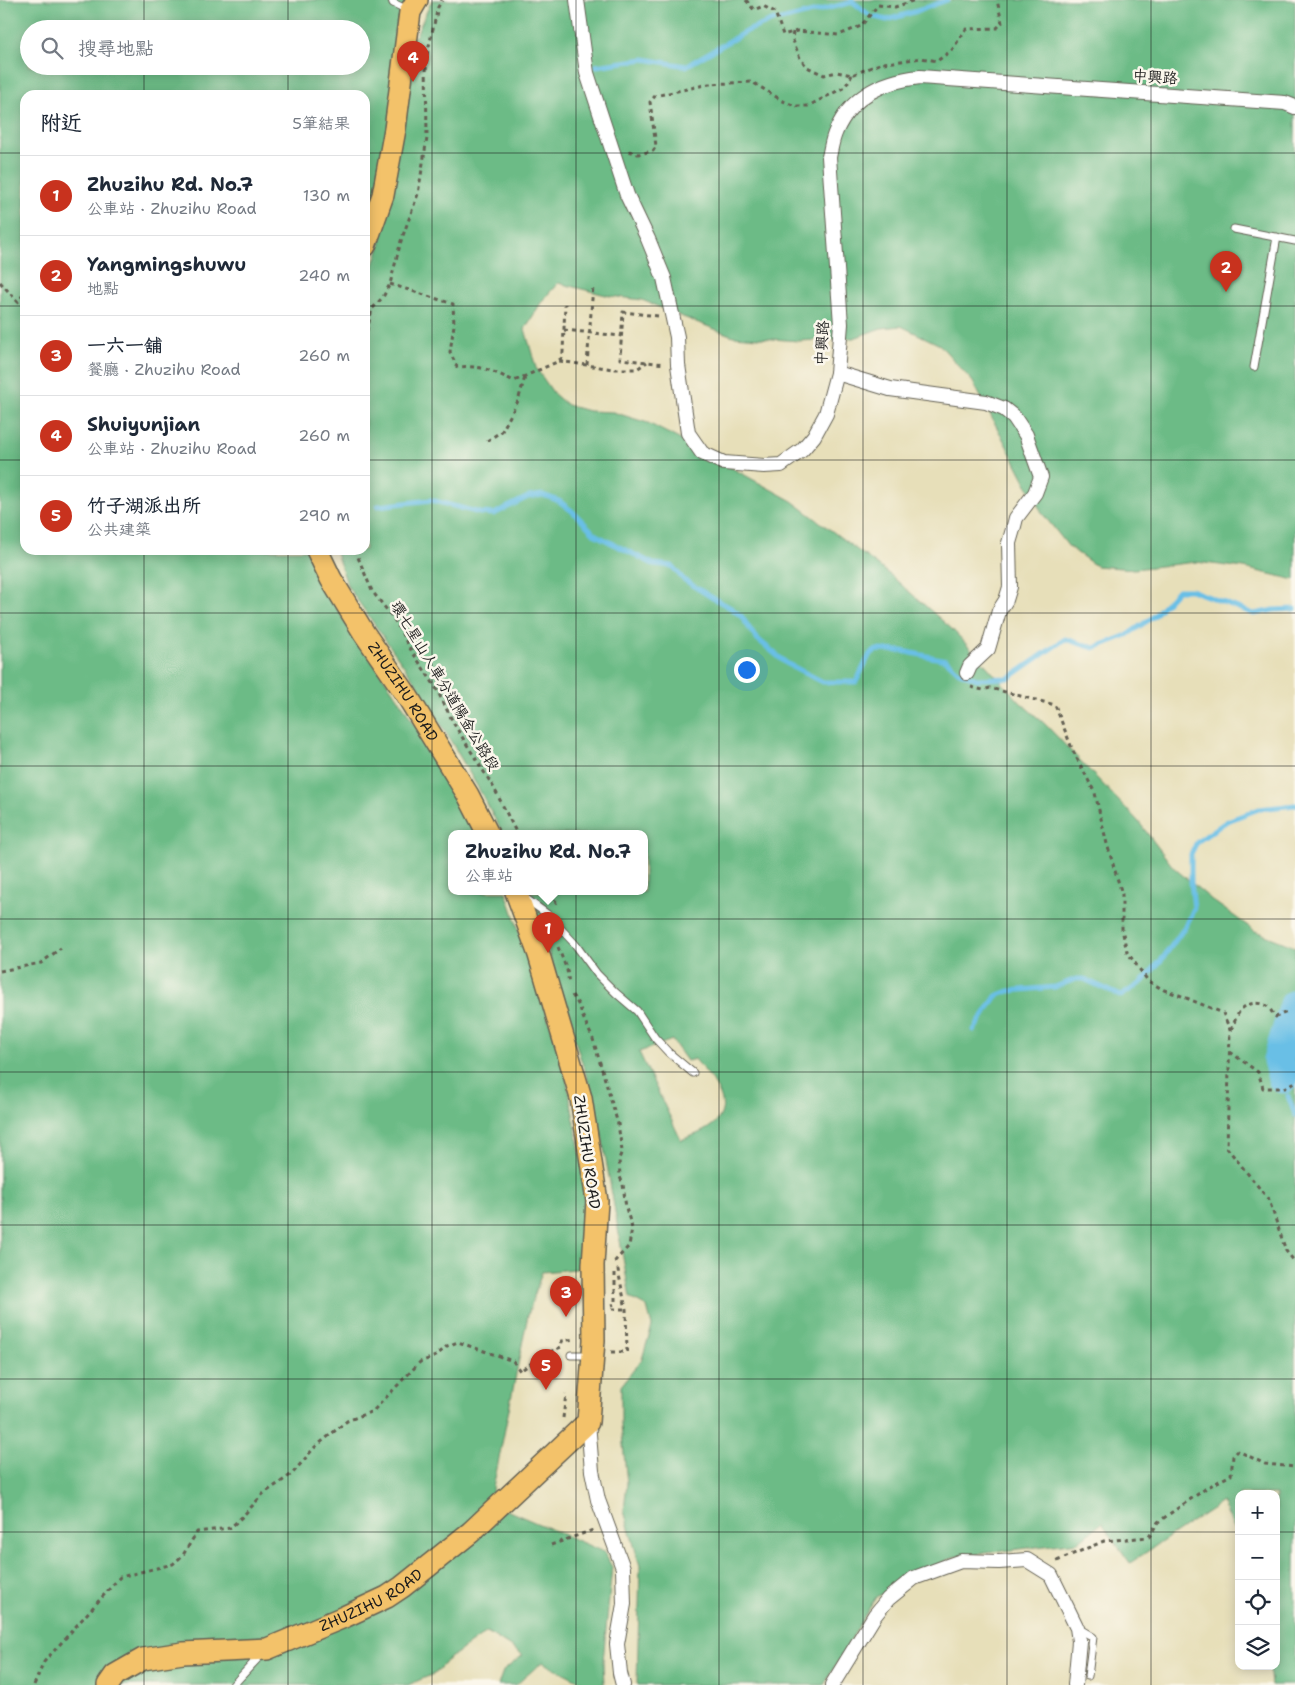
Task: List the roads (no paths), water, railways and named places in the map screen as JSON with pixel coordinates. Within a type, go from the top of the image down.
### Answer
[{"type":"main road","points":[[370,232],[383,195],[414,6]]},
{"type":"main road","name":"ZHUZIHU ROAD","points":[[319,555],[331,579],[364,633],[406,694],[468,795],[486,830]]},
{"type":"main road","name":"ZHUZIHU ROAD","points":[[108,1685],[116,1675],[143,1659],[183,1653],[267,1648],[387,1597],[471,1532],[588,1422],[600,1353],[593,1265],[597,1201],[581,1098],[539,955],[517,895]]},
{"type":"street","name":"中興路","points":[[577,0],[588,73],[627,195],[664,278],[677,337],[678,365],[688,433],[702,453],[724,463],[764,466],[781,465],[802,450],[814,436],[826,414],[837,372],[841,324],[829,157],[835,132],[850,106],[865,94],[899,79],[920,77],[1284,103],[1295,107]]},
{"type":"street","points":[[837,372],[890,389],[986,402],[1004,409],[1014,417],[1026,436],[1041,477],[1035,493],[1016,518],[1010,543],[1010,587],[1006,600],[999,611],[988,649],[970,666],[966,678]]},
{"type":"street","name":"ZHUZIHU ROAD","points":[[588,1422],[592,1472],[598,1500],[624,1568],[624,1604],[616,1644],[623,1685]]},
{"type":"street","points":[[832,1685],[875,1614],[888,1599],[914,1578],[961,1561],[999,1562],[1027,1560],[1051,1575],[1078,1628],[1076,1685]]},
{"type":"lane","points":[[392,0],[393,3],[414,6]]},
{"type":"lane","points":[[1234,229],[1295,241]]},
{"type":"lane","points":[[1254,367],[1277,237]]},
{"type":"lane","points":[[520,895],[547,914],[557,924],[575,944],[597,974],[637,1011],[668,1052],[693,1073]]},
{"type":"lane","points":[[570,1356],[600,1353]]},
{"type":"lane","points":[[1078,1628],[1093,1637],[1088,1676]]},
{"type":"lane","points":[[233,1685],[267,1648]]},
{"type":"waterway","points":[[875,17],[887,20],[947,0]]},
{"type":"waterway","points":[[852,1],[868,14]]},
{"type":"waterway","points":[[781,20],[853,2]]},
{"type":"waterway","points":[[596,66],[644,59],[686,66],[747,31],[774,20]]},
{"type":"waterway","points":[[378,506],[431,500],[480,513],[494,514],[528,497],[543,495],[559,501],[596,535],[653,564],[672,566],[683,579],[731,608],[742,617],[755,637],[786,663],[823,682],[856,682],[870,654],[877,650],[902,651],[946,660],[959,672],[977,679],[1009,678],[1065,639],[1094,648],[1127,635],[1153,617],[1178,590],[1191,590],[1254,614],[1274,610],[1295,609]]},
{"type":"waterway","points":[[974,1030],[996,996],[1009,991],[1055,987],[1076,979],[1084,979],[1121,996],[1142,982],[1163,958],[1187,924],[1194,908],[1191,882],[1191,854],[1197,842],[1227,821],[1259,809],[1295,805]]},
{"type":"waterway","points":[[1283,1078],[1278,1060],[1295,1005]]},
{"type":"waterway","points":[[1288,1096],[1295,1115]]},
{"type":"place","name":"Shuiyunjian","points":[[413,82]]},
{"type":"place","name":"Yangmingshuwu","points":[[1226,292]]},
{"type":"place","name":"Zhuzihu Rd. No.7","points":[[548,953]]},
{"type":"place","name":"一六一舖","points":[[566,1317]]},
{"type":"place","name":"竹子湖派出所","points":[[546,1390]]}]
